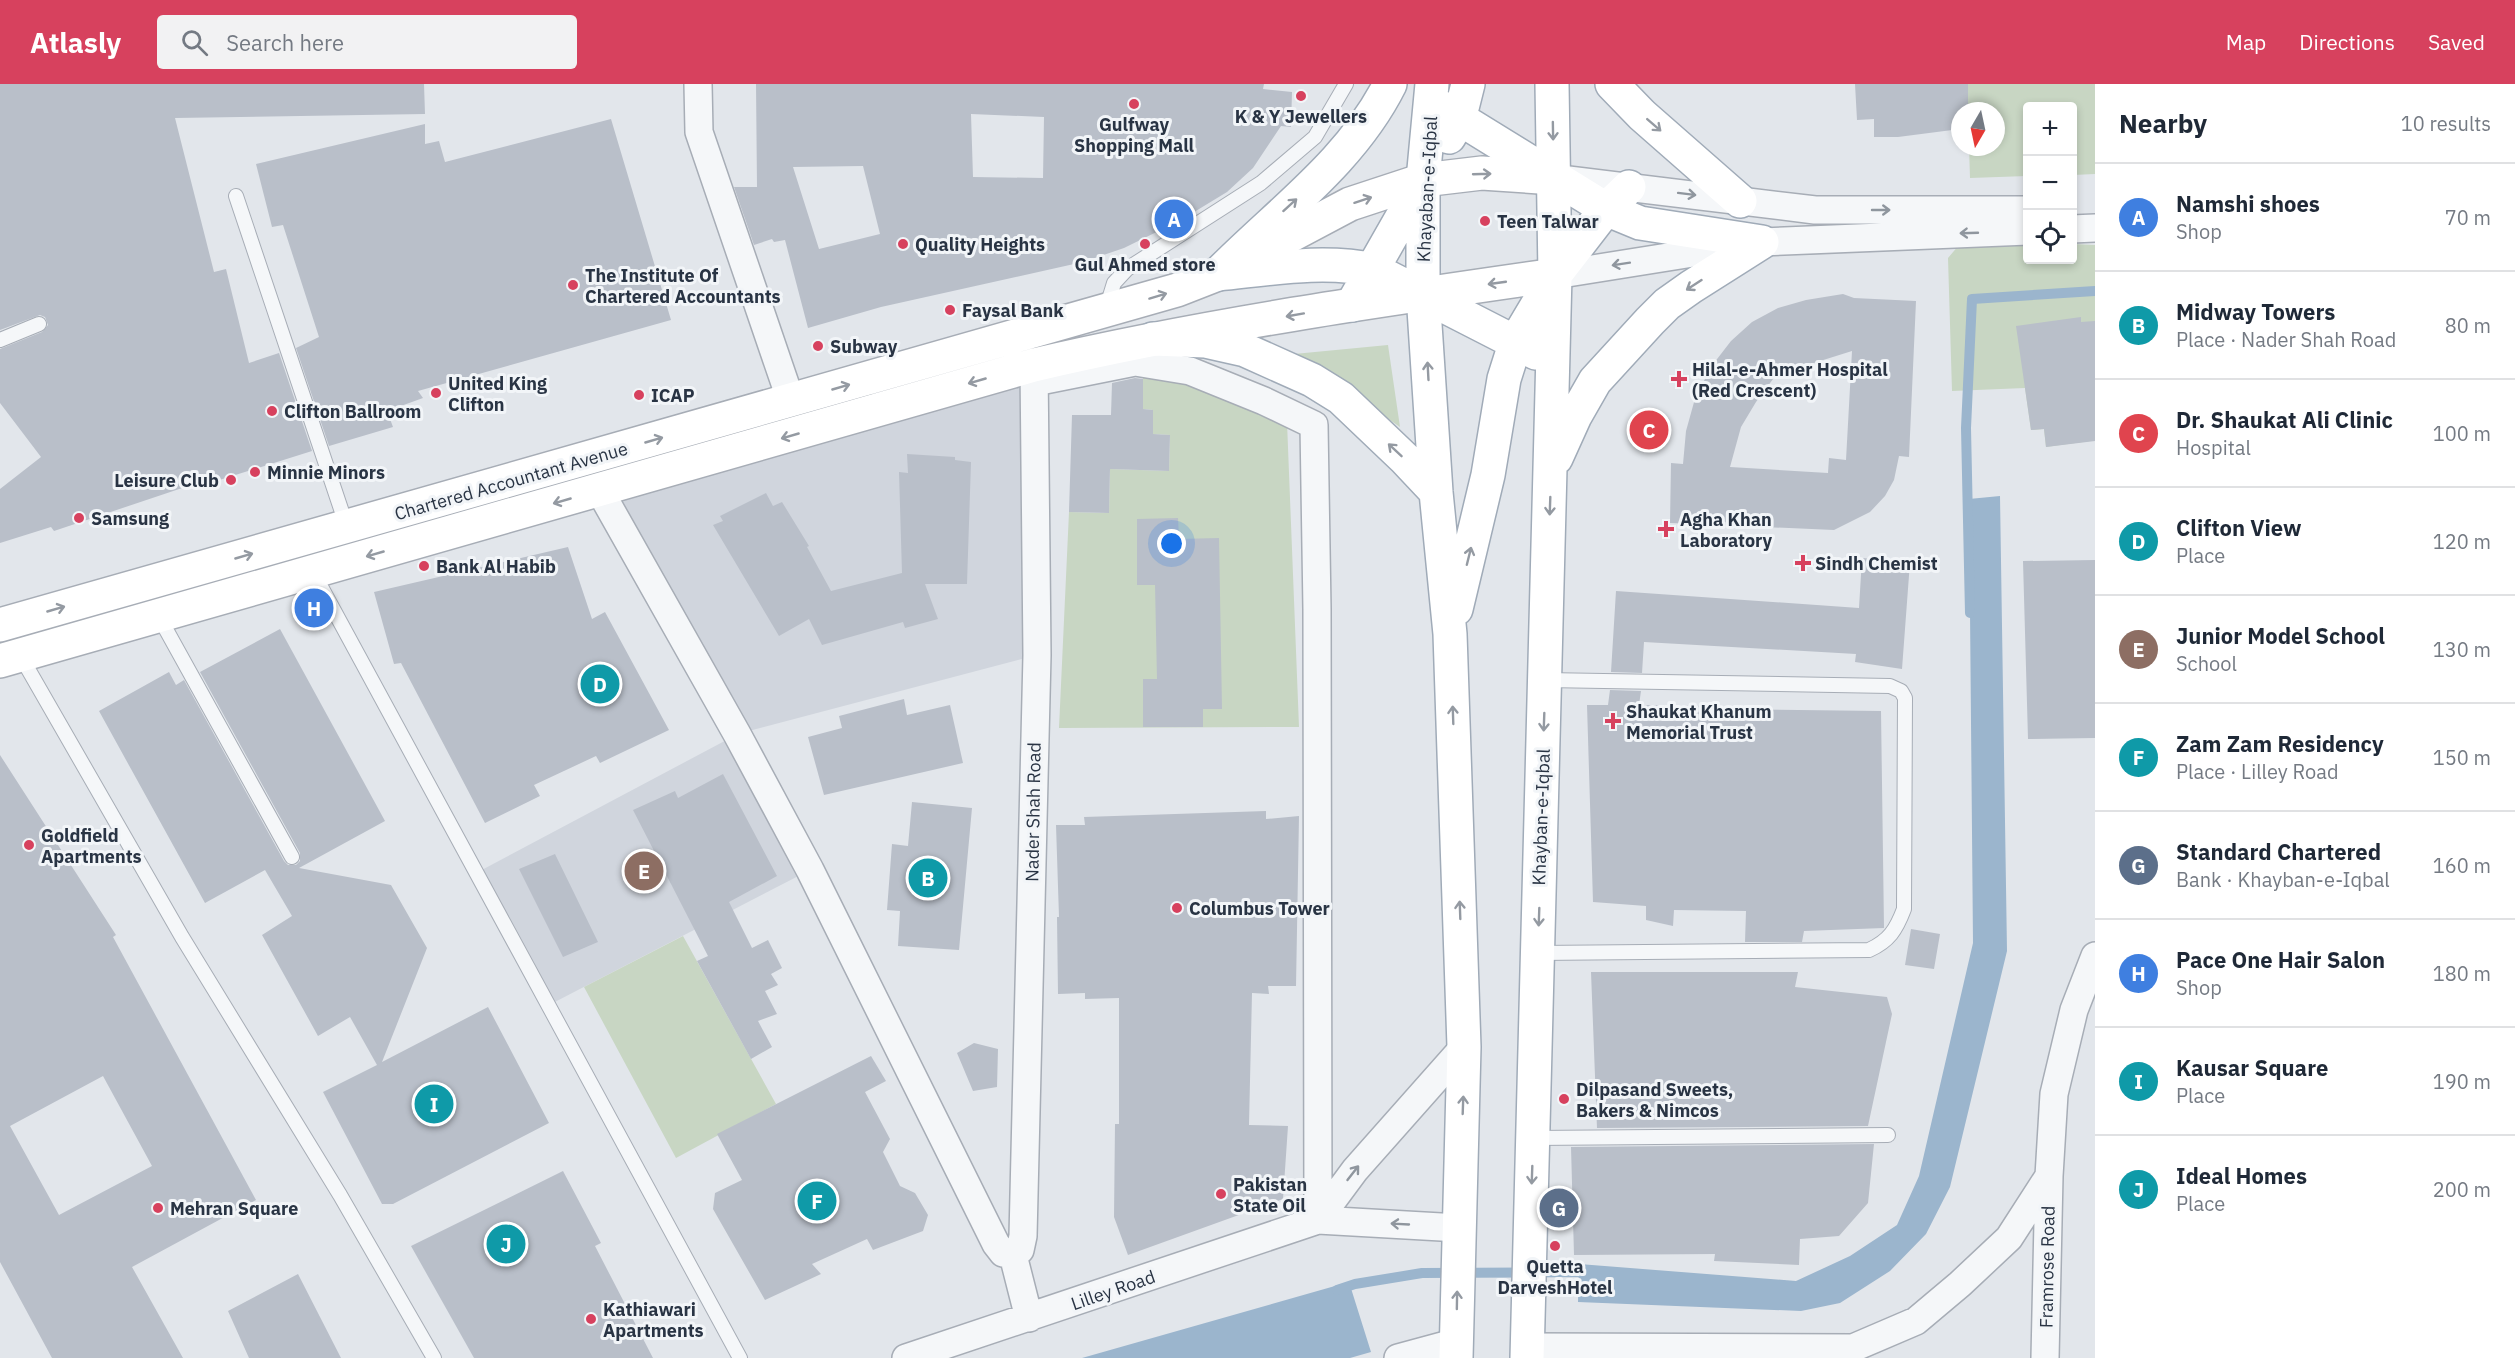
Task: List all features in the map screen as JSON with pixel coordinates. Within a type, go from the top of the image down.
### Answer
[{"type":"main road","points":[[1218,274],[1257,235],[1322,178],[1354,141],[1380,104],[1390,84]]},
{"type":"main road","points":[[1352,305],[1459,120],[1468,84]]},
{"type":"main road","points":[[1552,84],[1555,275]]},
{"type":"main road","points":[[1612,84],[1642,115],[1740,201]]},
{"type":"main road","points":[[1432,93],[1459,120],[1606,209],[1640,223],[1761,242]]},
{"type":"main road","name":"Khayaban-e-Iqbal","points":[[1423,294],[1424,180],[1432,93]]},
{"type":"main road","points":[[1030,361],[1105,311],[1177,290],[1218,274],[1350,204],[1424,180],[1482,173],[1554,178]]},
{"type":"main road","points":[[1450,634],[1488,475],[1504,379],[1516,341],[1555,275],[1606,209],[1629,187]]},
{"type":"main road","points":[[1551,470],[1575,416],[1595,381],[1667,304],[1761,242]]},
{"type":"main road","points":[[1218,274],[1311,265],[1353,266],[1374,270],[1516,341],[1553,363]]},
{"type":"main road","points":[[1030,361],[1352,305],[1555,275]]},
{"type":"main road","name":"Khayban-e-Iqbal","points":[[1527,1353],[1555,275]]},
{"type":"main road","points":[[1423,294],[1436,492],[1450,634],[1464,1047],[1456,1350]]},
{"type":"main road","points":[[1153,339],[1205,341],[1245,350],[1312,380],[1341,398],[1436,492]]},
{"type":"main road","name":"Chartered Accountant Avenue","points":[[0,625],[791,401],[1030,361]]},
{"type":"main road","name":"Chartered Accountant Avenue","points":[[10,658],[600,491],[1030,361]]},
{"type":"street","points":[[698,84],[699,132],[791,401]]},
{"type":"street","points":[[1554,178],[1815,210],[2023,210]]},
{"type":"street","points":[[2077,210],[2095,210]]},
{"type":"street","points":[[2077,229],[2095,228]]},
{"type":"street","points":[[1555,275],[1761,242],[2023,231]]},
{"type":"street","points":[[1030,361],[1135,362],[1190,371],[1314,424]]},
{"type":"street","name":"Nader Shah Road","points":[[1013,1255],[1020,1250],[1023,1212],[1037,655],[1030,361]]},
{"type":"street","points":[[1312,380],[1317,609],[1318,1220]]},
{"type":"street","points":[[600,491],[737,734],[810,870],[996,1244],[1003,1253],[1013,1255],[1029,1318]]},
{"type":"street","name":"Framrose Road","points":[[2045,1358],[2049,1176],[2054,1095],[2073,1010],[2095,956]]},
{"type":"street","points":[[1318,1220],[1355,1170],[1464,1047]]},
{"type":"street","points":[[1527,1353],[1853,1348],[1917,1321],[1960,1284],[2010,1238],[2049,1176]]},
{"type":"street","name":"Lilley Road","points":[[906,1358],[950,1352],[1029,1318],[1318,1220],[1459,1228]]},
{"type":"street","points":[[1398,1358],[1456,1350]]},
{"type":"lane","points":[[1105,311],[1114,283],[1126,269],[1262,183],[1315,137],[1346,84]]},
{"type":"lane","points":[[236,196],[347,527]]},
{"type":"lane","points":[[0,340],[39,324]]},
{"type":"lane","points":[[312,571],[740,1358]]},
{"type":"lane","points":[[158,615],[292,857]]},
{"type":"lane","points":[[10,658],[334,1185],[434,1358]]},
{"type":"lane","points":[[1538,953],[1869,950],[1885,943],[1897,927],[1904,909],[1905,698],[1900,691],[1890,686],[1545,680]]},
{"type":"lane","points":[[1533,1138],[1888,1135]]},
{"type":"shaded area","points":[[1034,365],[1037,655],[737,734],[607,494]]},
{"type":"shaded area","points":[[734,736],[810,870],[549,1005],[478,872]]},
{"type":"green space","points":[[1968,84],[2095,84],[2095,174],[2077,175],[2077,102],[2023,102],[2023,176],[1970,178],[1969,156],[2005,156],[2005,102],[1968,102]]},
{"type":"green space","points":[[1965,238],[2023,241],[2023,264],[2077,264],[2077,244],[2095,245],[2095,419],[2090,441],[2046,447],[2044,429],[2031,430],[2025,388],[1952,391],[1948,258]]},
{"type":"green space","points":[[1388,345],[1400,427],[1294,354]]},
{"type":"green space","points":[[1143,378],[1173,379],[1287,422],[1299,727],[1059,728],[1069,512],[1109,513],[1110,469],[1169,471],[1170,435],[1153,434],[1153,410],[1143,409]]},
{"type":"green space","points":[[683,936],[776,1104],[676,1158],[584,987]]},
{"type":"water","points":[[2000,496],[2007,951],[1950,1187],[1926,1234],[1890,1271],[1840,1303],[1801,1311],[1578,1302],[1579,1264],[1796,1281],[1850,1256],[1897,1225],[1919,1176],[1973,943],[1969,499]]},
{"type":"water","points":[[1349,1282],[1371,1352],[1350,1358],[1082,1358]]},
{"type":"building","points":[[0,84],[424,84],[425,114],[175,118],[214,272],[226,269],[249,363],[279,353],[312,451],[213,482],[212,478],[54,531],[51,527],[0,543],[0,489],[41,457],[0,403],[0,349],[42,332],[48,325],[45,317],[40,315],[0,330]]},
{"type":"building","points":[[756,84],[1264,84],[1263,89],[1292,92],[1291,127],[1281,126],[1253,168],[1227,192],[1181,220],[1124,248],[1083,262],[881,307],[808,328],[785,240],[774,242],[772,239],[754,245],[734,187],[757,187]],"holes":[[[971,114],[1044,117],[1043,178],[973,177]],[[863,166],[880,234],[819,249],[793,167]]]},
{"type":"building","points":[[1855,84],[1968,84],[1968,102],[1951,102],[1951,130],[1898,137],[1874,137],[1874,119],[1857,120]]},
{"type":"building","points":[[611,119],[671,320],[418,391],[423,398],[387,411],[393,427],[329,446],[296,348],[319,337],[283,225],[272,227],[256,164],[425,124],[425,144],[439,141],[445,162]]},
{"type":"building","points":[[1843,294],[1854,298],[1916,301],[1909,457],[1899,456],[1894,480],[1885,496],[1870,512],[1834,530],[1670,523],[1671,463],[1683,464],[1686,431],[1696,395],[1714,363],[1731,341],[1752,322],[1778,308],[1806,300]],"holes":[[[1852,351],[1846,460],[1829,458],[1828,473],[1730,467],[1741,427],[1776,375]]]},
{"type":"building","points":[[2081,317],[2081,322],[2095,321],[2095,441],[2046,447],[2044,429],[2031,430],[2016,326]]},
{"type":"building","points":[[1135,378],[1143,379],[1143,409],[1153,410],[1153,434],[1170,435],[1169,471],[1110,469],[1109,513],[1069,512],[1072,415],[1111,415],[1112,383]]},
{"type":"building","points":[[907,454],[955,457],[955,460],[971,462],[967,584],[925,584],[938,619],[905,628],[903,622],[822,645],[809,619],[779,636],[713,525],[723,521],[720,516],[766,493],[773,506],[782,502],[809,546],[807,547],[831,591],[902,573],[899,472],[908,473]]},
{"type":"building","points":[[1178,518],[1179,539],[1219,538],[1222,709],[1203,709],[1203,727],[1143,727],[1143,679],[1157,679],[1155,585],[1137,585],[1137,519]]},
{"type":"building","points":[[568,547],[592,619],[605,612],[669,730],[600,763],[596,756],[534,785],[540,796],[485,823],[401,663],[394,664],[374,592]]},
{"type":"building","points":[[1862,558],[1910,562],[1902,669],[1855,662],[1856,654],[1644,642],[1642,673],[1611,672],[1616,591],[1859,608]]},
{"type":"building","points":[[2095,560],[2095,738],[2028,739],[2023,561]]},
{"type":"building","points":[[280,629],[385,821],[299,868],[391,885],[427,948],[382,1062],[488,1007],[549,1123],[393,1204],[382,1204],[323,1092],[377,1065],[350,1017],[318,1036],[262,935],[292,916],[265,870],[205,903],[99,711],[169,672],[176,685],[184,680],[284,861],[288,865],[296,865],[300,861],[300,853],[200,672]]},
{"type":"building","points":[[1610,690],[1641,691],[1639,705],[1714,706],[1714,709],[1881,711],[1884,928],[1804,931],[1802,942],[1745,942],[1746,911],[1674,910],[1673,926],[1646,920],[1646,906],[1593,902],[1587,705],[1608,705]]},
{"type":"building","points":[[904,699],[907,715],[950,705],[963,763],[824,795],[808,737],[842,728],[839,716]]},
{"type":"building","points":[[0,755],[116,935],[113,937],[256,1200],[132,1267],[183,1358],[52,1358],[0,1262]],"holes":[[[103,1076],[152,1166],[59,1215],[10,1126]]]},
{"type":"building","points":[[723,774],[777,876],[729,902],[752,948],[768,940],[782,968],[771,974],[778,985],[765,991],[777,1014],[758,1021],[772,1047],[751,1059],[697,961],[708,956],[633,810],[675,791],[678,798]]},
{"type":"building","points":[[912,802],[972,808],[959,950],[898,946],[900,911],[887,910],[892,844],[908,846]]},
{"type":"building","points":[[1266,811],[1266,819],[1299,816],[1296,986],[1268,986],[1269,994],[1252,993],[1249,1125],[1288,1126],[1283,1199],[1128,1255],[1114,1217],[1115,1124],[1119,1124],[1119,998],[1085,999],[1085,993],[1058,994],[1057,917],[1059,917],[1056,825],[1085,825],[1084,817]]},
{"type":"building","points":[[555,854],[598,942],[563,957],[519,869]]},
{"type":"building","points":[[1911,929],[1940,934],[1934,969],[1905,965]]},
{"type":"building","points":[[1591,972],[1798,972],[1795,987],[1887,997],[1892,1014],[1868,1126],[1597,1128]]},
{"type":"building","points":[[974,1043],[998,1049],[997,1087],[973,1091],[957,1053]]},
{"type":"building","points":[[871,1056],[886,1081],[865,1092],[890,1139],[883,1152],[900,1186],[915,1193],[928,1215],[923,1231],[873,1250],[867,1239],[812,1264],[821,1274],[765,1300],[713,1209],[715,1193],[742,1180],[717,1134]]},
{"type":"building","points":[[1874,1144],[1868,1203],[1839,1236],[1800,1239],[1799,1265],[1714,1261],[1715,1254],[1574,1255],[1571,1147]]},
{"type":"building","points":[[563,1171],[601,1243],[595,1246],[653,1358],[474,1358],[411,1246]]},
{"type":"building","points":[[298,1274],[341,1358],[249,1358],[228,1311]]},
{"type":"waterway","points":[[1970,613],[1966,428],[1972,299],[2095,291]]},
{"type":"waterway","points":[[1337,1290],[1355,1284],[1422,1273],[1593,1272]]},
{"type":"place","name":"K & Y Jewellers","points":[[1301,96]]},
{"type":"place","name":"Gulfway Shopping Mall","points":[[1134,104]]},
{"type":"place","name":"Namshi shoes","points":[[1174,219]]},
{"type":"place","name":"Teen Talwar","points":[[1485,221]]},
{"type":"place","name":"Quality Heights","points":[[903,244]]},
{"type":"place","name":"Gul Ahmed store","points":[[1145,244]]},
{"type":"place","name":"The Institute Of Chartered Accountants","points":[[573,285]]},
{"type":"place","name":"Faysal Bank","points":[[950,310]]},
{"type":"place","name":"Subway","points":[[818,346]]},
{"type":"place","name":"Hilal-e-Ahmer Hospital (Red Crescent)","points":[[1679,379]]},
{"type":"place","name":"United King Clifton","points":[[436,393]]},
{"type":"place","name":"ICAP","points":[[639,395]]},
{"type":"place","name":"Clifton Ballroom","points":[[272,411]]},
{"type":"place","name":"Dr. Shaukat Ali Clinic","points":[[1649,430]]},
{"type":"place","name":"Minnie Minors","points":[[255,472]]},
{"type":"place","name":"Leisure Club","points":[[231,480]]},
{"type":"place","name":"Samsung","points":[[79,518]]},
{"type":"place","name":"Agha Khan Laboratory","points":[[1666,529]]},
{"type":"place","name":"Sindh Chemist","points":[[1803,563]]},
{"type":"place","name":"Bank Al Habib","points":[[424,566]]},
{"type":"place","name":"Pace One Hair Salon","points":[[314,608]]},
{"type":"place","name":"Clifton View","points":[[600,684]]},
{"type":"place","name":"Shaukat Khanum Memorial Trust","points":[[1613,721]]},
{"type":"place","name":"Goldfield Apartments","points":[[29,845]]},
{"type":"place","name":"Junior Model School","points":[[644,871]]},
{"type":"place","name":"Midway Towers","points":[[928,878]]},
{"type":"place","name":"Columbus Tower","points":[[1177,908]]},
{"type":"place","name":"Dilpasand Sweets, Bakers & Nimcos","points":[[1564,1099]]},
{"type":"place","name":"Kausar Square","points":[[434,1104]]},
{"type":"place","name":"Pakistan State Oil","points":[[1221,1194]]},
{"type":"place","name":"Zam Zam Residency","points":[[817,1201]]},
{"type":"place","name":"Mehran Square","points":[[158,1208]]},
{"type":"place","name":"Standard Chartered","points":[[1559,1208]]},
{"type":"place","name":"Ideal Homes","points":[[506,1244]]},
{"type":"place","name":"Quetta DarveshHotel","points":[[1555,1246]]},
{"type":"place","name":"Kathiawari Apartments","points":[[591,1319]]}]
